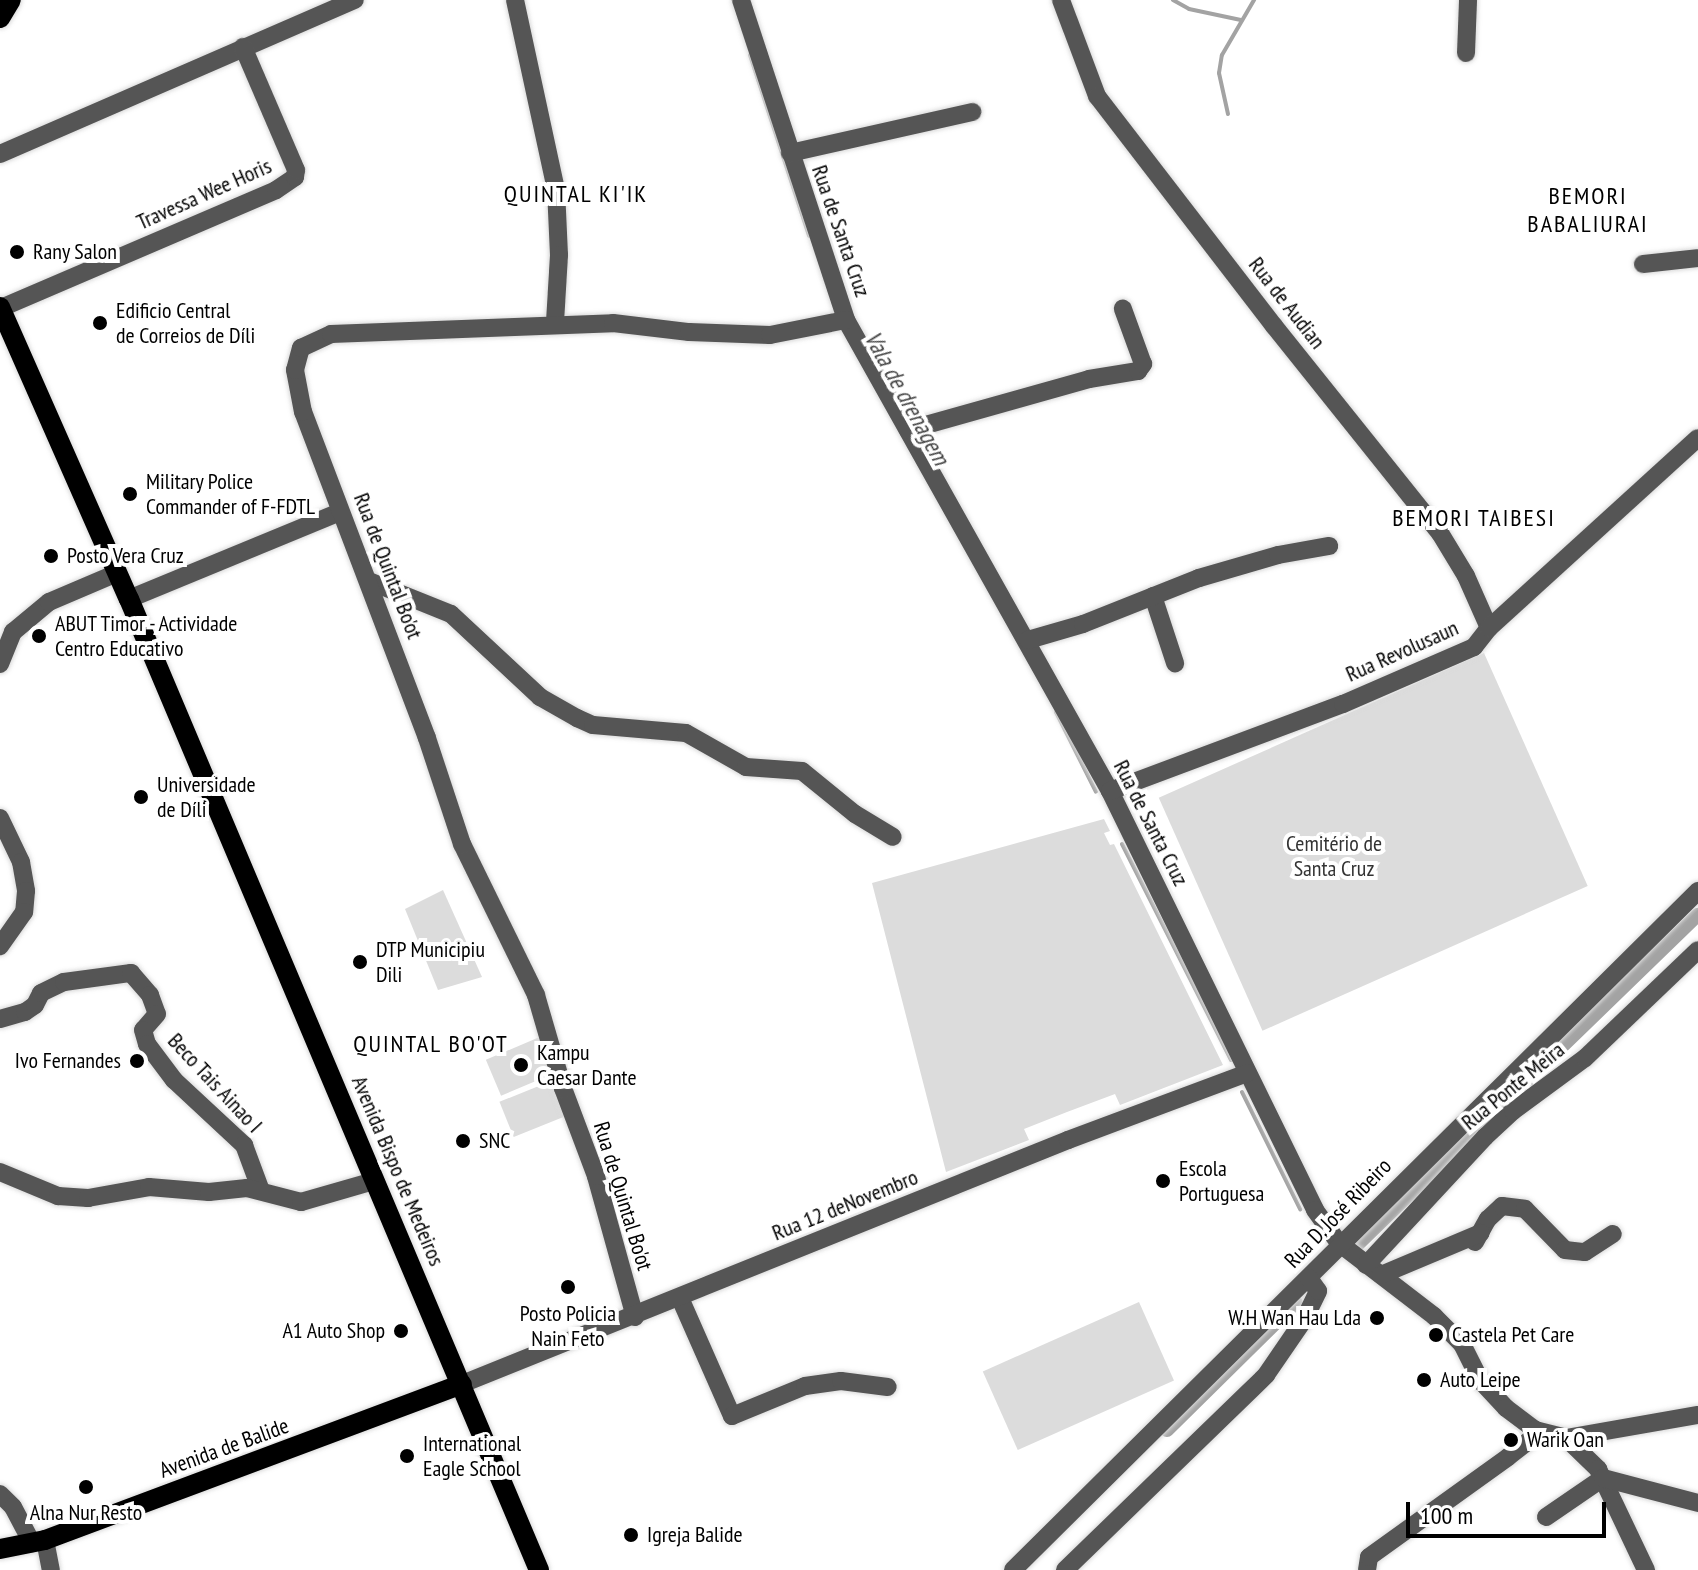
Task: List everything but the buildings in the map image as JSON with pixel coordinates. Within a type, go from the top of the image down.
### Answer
[{"type":"main road","points":[[0,18],[11,0]]},
{"type":"main road","name":"Avenida Bispo de Medeiros","points":[[2,316],[129,599],[539,1570]]},
{"type":"main road","name":"Avenida de Balide","points":[[0,1549],[38,1541],[462,1384]]},
{"type":"street","points":[[0,154],[355,0]]},
{"type":"street","points":[[515,0],[556,189],[559,255],[555,323]]},
{"type":"street","name":"Rua de Santa Cruz","points":[[741,0],[840,322],[908,430],[1110,791],[1315,1210],[1339,1243],[1434,1316],[1462,1344],[1480,1380],[1506,1408],[1535,1430],[1566,1438],[1598,1469],[1646,1570]]},
{"type":"street","name":"Rua de Audian","points":[[1061,0],[1097,96],[1274,326],[1440,533],[1466,576],[1489,628]]},
{"type":"street","points":[[1466,53],[1468,0]]},
{"type":"street","name":"Travessa Wee Horis","points":[[2,316],[276,190],[295,177],[296,170],[243,47]]},
{"type":"street","points":[[790,153],[972,112]]},
{"type":"street","points":[[1643,264],[1698,258]]},
{"type":"street","points":[[908,430],[1089,379],[1138,371],[1143,364],[1123,309]]},
{"type":"street","name":"Rua de Quintal Bo'ot","points":[[635,1317],[596,1176],[563,1088],[536,995],[462,844],[427,738],[300,400],[295,370],[301,348],[331,334],[613,323],[689,332],[770,335],[840,322]]},
{"type":"street","name":"Rua Revolusaun","points":[[1110,791],[1343,704],[1474,647],[1489,628],[1698,438]]},
{"type":"street","points":[[129,599],[340,512]]},
{"type":"street","points":[[1028,640],[1083,624],[1153,596],[1278,555],[1329,546]]},
{"type":"street","points":[[0,664],[13,632],[49,602],[117,573]]},
{"type":"street","points":[[369,581],[451,614],[540,697],[577,718],[593,725],[686,733],[746,767],[802,771],[855,814],[893,837]]},
{"type":"street","points":[[1153,596],[1175,663]]},
{"type":"street","points":[[0,818],[21,862],[26,891],[24,912],[0,946]]},
{"type":"street","name":"Rua D. José Ribeiro","points":[[1013,1570],[1309,1278],[1339,1243],[1698,891]]},
{"type":"street","name":"Rua Ponte Meira","points":[[1374,1270],[1485,1137],[1513,1111],[1585,1058],[1698,950]]},
{"type":"street","name":"Beco Tais Ainao I","points":[[0,1019],[25,1012],[35,1005],[41,993],[64,982],[131,973],[150,995],[157,1014],[143,1030],[147,1044],[174,1080],[244,1145],[261,1191]]},
{"type":"street","name":"Rua 12 deNovembro","points":[[462,1384],[635,1317],[1068,1140],[1247,1073]]},
{"type":"street","points":[[0,1172],[58,1196],[88,1198],[149,1187],[261,1191],[301,1202],[367,1183]]},
{"type":"street","points":[[1374,1270],[1478,1237],[1488,1219],[1502,1206],[1525,1209],[1565,1250],[1585,1252],[1613,1234]]},
{"type":"street","points":[[1065,1570],[1266,1375],[1305,1318],[1318,1291],[1309,1278]]},
{"type":"street","points":[[680,1298],[732,1416],[805,1386],[841,1381],[888,1387]]},
{"type":"street","points":[[1566,1438],[1698,1415]]},
{"type":"street","points":[[1367,1570],[1369,1557],[1508,1457],[1532,1438],[1535,1430]]},
{"type":"street","points":[[1546,1517],[1603,1478],[1698,1503]]},
{"type":"street","points":[[0,1494],[38,1541],[51,1570]]},
{"type":"green space","name":"Cemitério de Santa Cruz","points":[[1484,653],[1588,886],[1262,1031],[1159,798]]},
{"type":"green space","points":[[1104,819],[1110,831],[1104,833],[1110,845],[1114,844],[1223,1065],[1120,1105],[1115,1094],[1067,1112],[1024,1129],[1029,1140],[946,1172],[872,883]]},
{"type":"green space","points":[[443,890],[482,977],[438,990],[405,909]]},
{"type":"green space","name":"Kampu Caesar Dante","points":[[542,1036],[557,1072],[501,1096],[486,1060]]},
{"type":"green space","points":[[556,1079],[570,1114],[514,1137],[499,1102]]},
{"type":"green space","points":[[1139,1302],[1174,1381],[1018,1450],[983,1372]]},
{"type":"waterway","points":[[1173,0],[1189,9],[1241,20]]},
{"type":"waterway","points":[[1228,114],[1219,73],[1222,55],[1254,0]]},
{"type":"waterway","name":"Vala de drenagem","points":[[750,55],[809,236]]},
{"type":"waterway","name":"Vala de drenagem","points":[[1056,712],[1096,792]]},
{"type":"waterway","name":"Vala de drenagem","points":[[1122,844],[1231,1060]]},
{"type":"waterway","points":[[1356,1246],[1698,915]]},
{"type":"waterway","name":"Vala de drenagem","points":[[1242,1092],[1300,1209]]},
{"type":"waterway","points":[[1167,1430],[1296,1303]]},
{"type":"place","name":"Rany Salon","points":[[17,252]]},
{"type":"place","name":"Edificio Central de Correios de Díli","points":[[100,323]]},
{"type":"place","name":"Military Police Commander of F-FDTL","points":[[130,494]]},
{"type":"place","name":"Posto Vera Cruz","points":[[51,556]]},
{"type":"place","name":"ABUT Timor - Actividade Centro Educativo","points":[[39,636]]},
{"type":"place","name":"Universidade de Díli","points":[[141,797]]},
{"type":"place","name":"DTP Municipiu Dili","points":[[360,962]]},
{"type":"place","name":"Ivo Fernandes","points":[[137,1061]]},
{"type":"place","name":"Kampu Caesar Dante","points":[[521,1065]]},
{"type":"place","name":"SNC","points":[[463,1141]]},
{"type":"place","name":"Escola Portuguesa","points":[[1163,1181]]},
{"type":"place","name":"Posto Policia Nain Feto","points":[[568,1287]]},
{"type":"place","name":"W.H Wan Hau Lda","points":[[1377,1318]]},
{"type":"place","name":"A1 Auto Shop","points":[[401,1331]]},
{"type":"place","name":"Castela Pet Care","points":[[1436,1335]]},
{"type":"place","name":"Auto Leipe","points":[[1424,1380]]},
{"type":"place","name":"Warik Oan","points":[[1511,1440]]},
{"type":"place","name":"International Eagle School","points":[[407,1456]]},
{"type":"place","name":"Alna Nur Resto","points":[[86,1487]]},
{"type":"place","name":"Igreja Balide","points":[[631,1535]]},
{"type":"district","name":"QUINTAL KI'IK","points":[[576,194]]},
{"type":"district","name":"BEMORI BABALIURAI","points":[[1588,210]]},
{"type":"district","name":"BEMORI TAIBESI","points":[[1474,518]]},
{"type":"district","name":"QUINTAL BO'OT","points":[[431,1044]]}]
